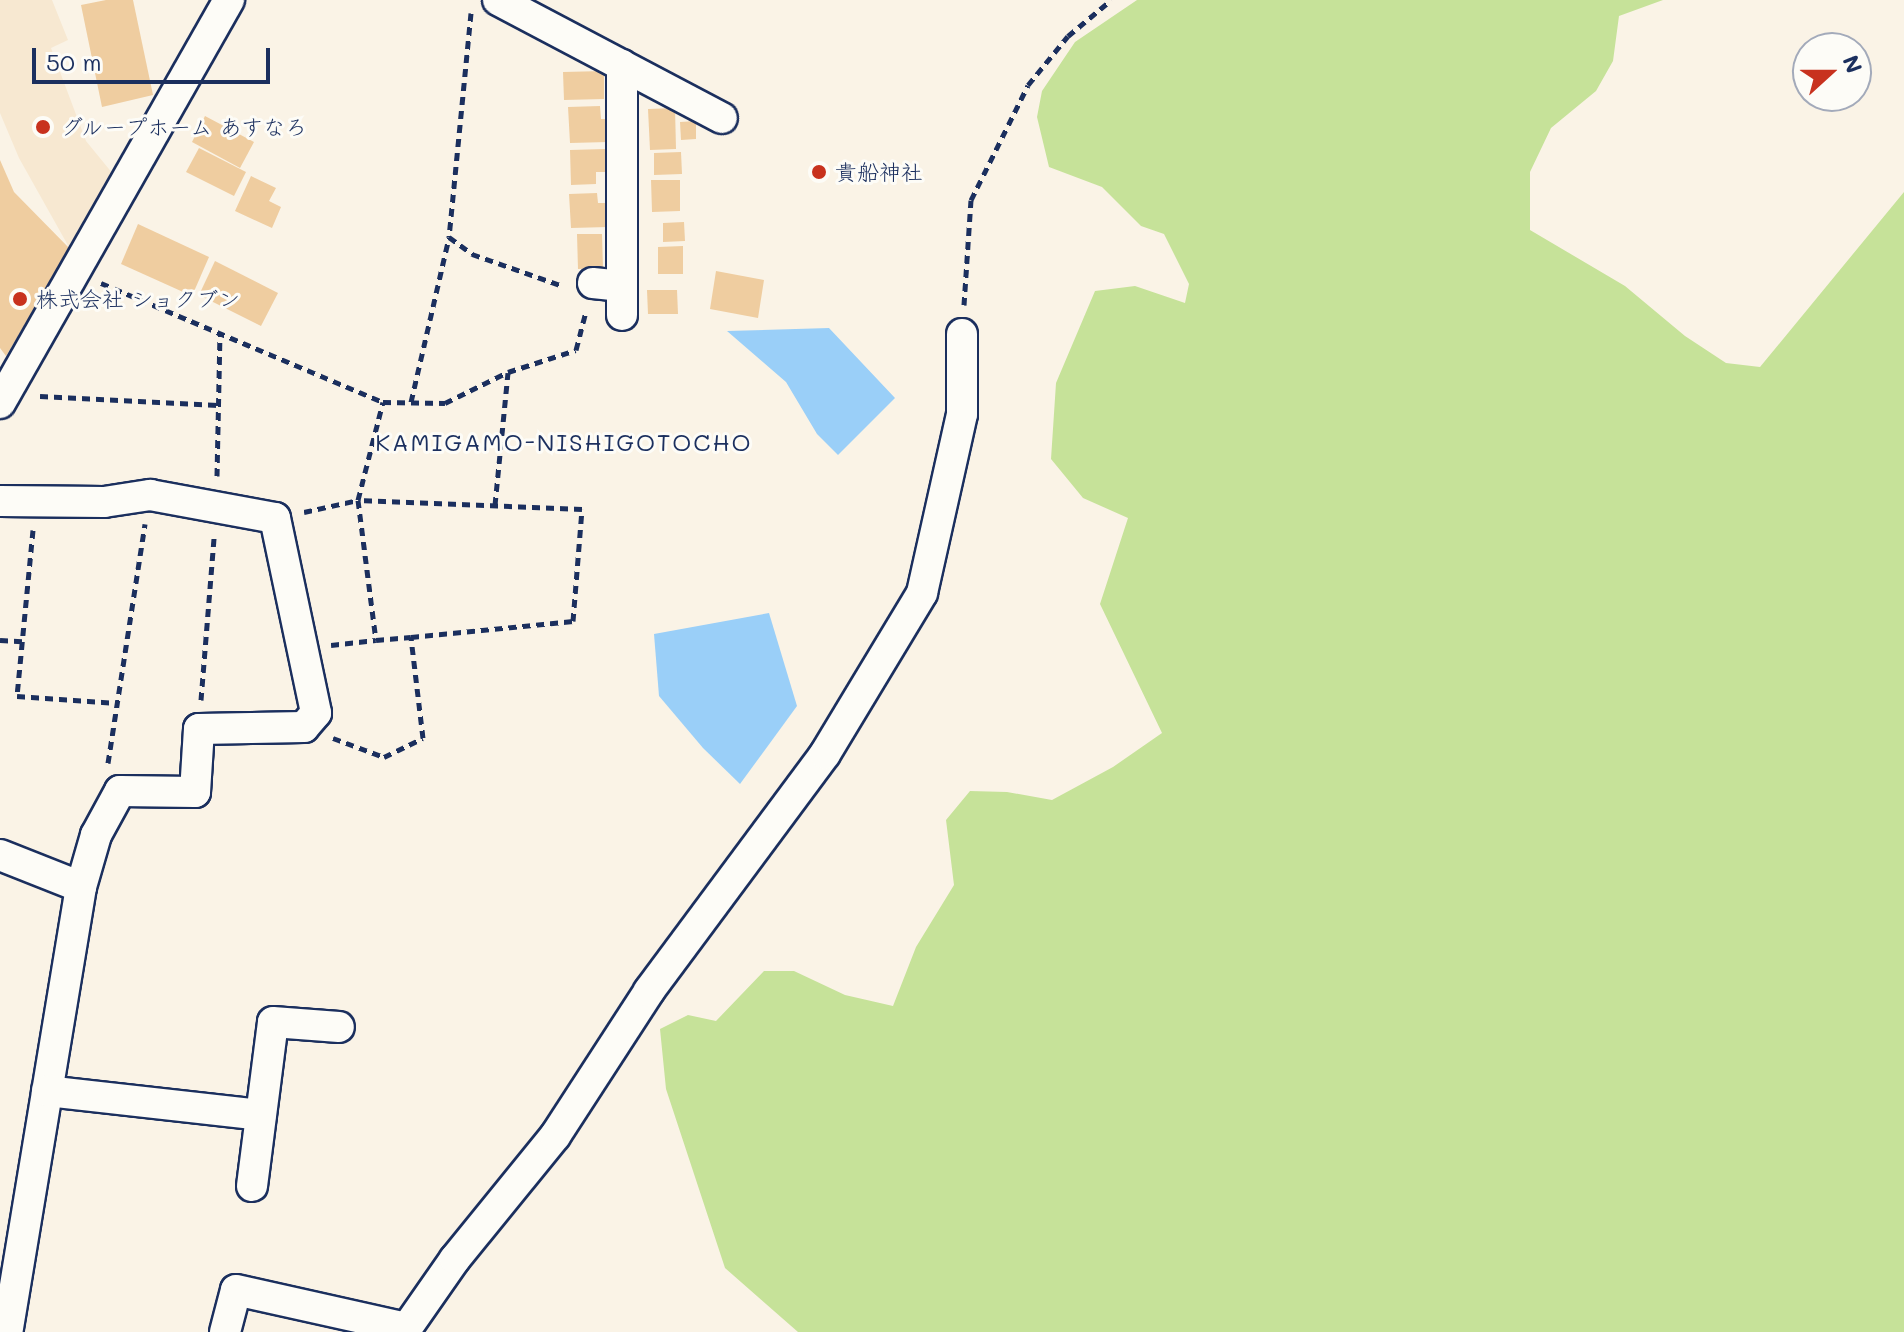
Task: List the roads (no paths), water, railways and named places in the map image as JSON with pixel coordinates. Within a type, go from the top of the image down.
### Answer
[{"type":"street","points":[[2,399],[229,0]]},
{"type":"street","points":[[498,0],[722,118]]},
{"type":"street","points":[[599,296],[622,65]]},
{"type":"street","points":[[225,1332],[236,1290],[405,1330],[455,1259],[555,1136],[649,991],[825,754],[922,593],[962,414],[962,334]]},
{"type":"street","points":[[0,501],[104,502],[150,495],[275,518],[316,713],[304,727],[199,729],[195,792],[120,791],[96,835],[81,887],[7,1332]]},
{"type":"street","points":[[0,855],[81,887]]},
{"type":"street","points":[[252,1186],[273,1022],[339,1027]]},
{"type":"street","points":[[47,1091],[261,1115]]},
{"type":"water","points":[[829,328],[895,398],[838,455],[817,434],[786,382],[727,331]]},
{"type":"water","points":[[769,613],[797,706],[740,784],[703,748],[659,696],[654,634]]},
{"type":"place","name":"グループホーム あすなろ","points":[[43,127]]},
{"type":"place","name":"貴船神社","points":[[819,172]]},
{"type":"place","name":"株式会社 ショクブン","points":[[20,299]]},
{"type":"district","name":"KAMIGAMO-NISHIGOTOCHO","points":[[564,442]]}]
